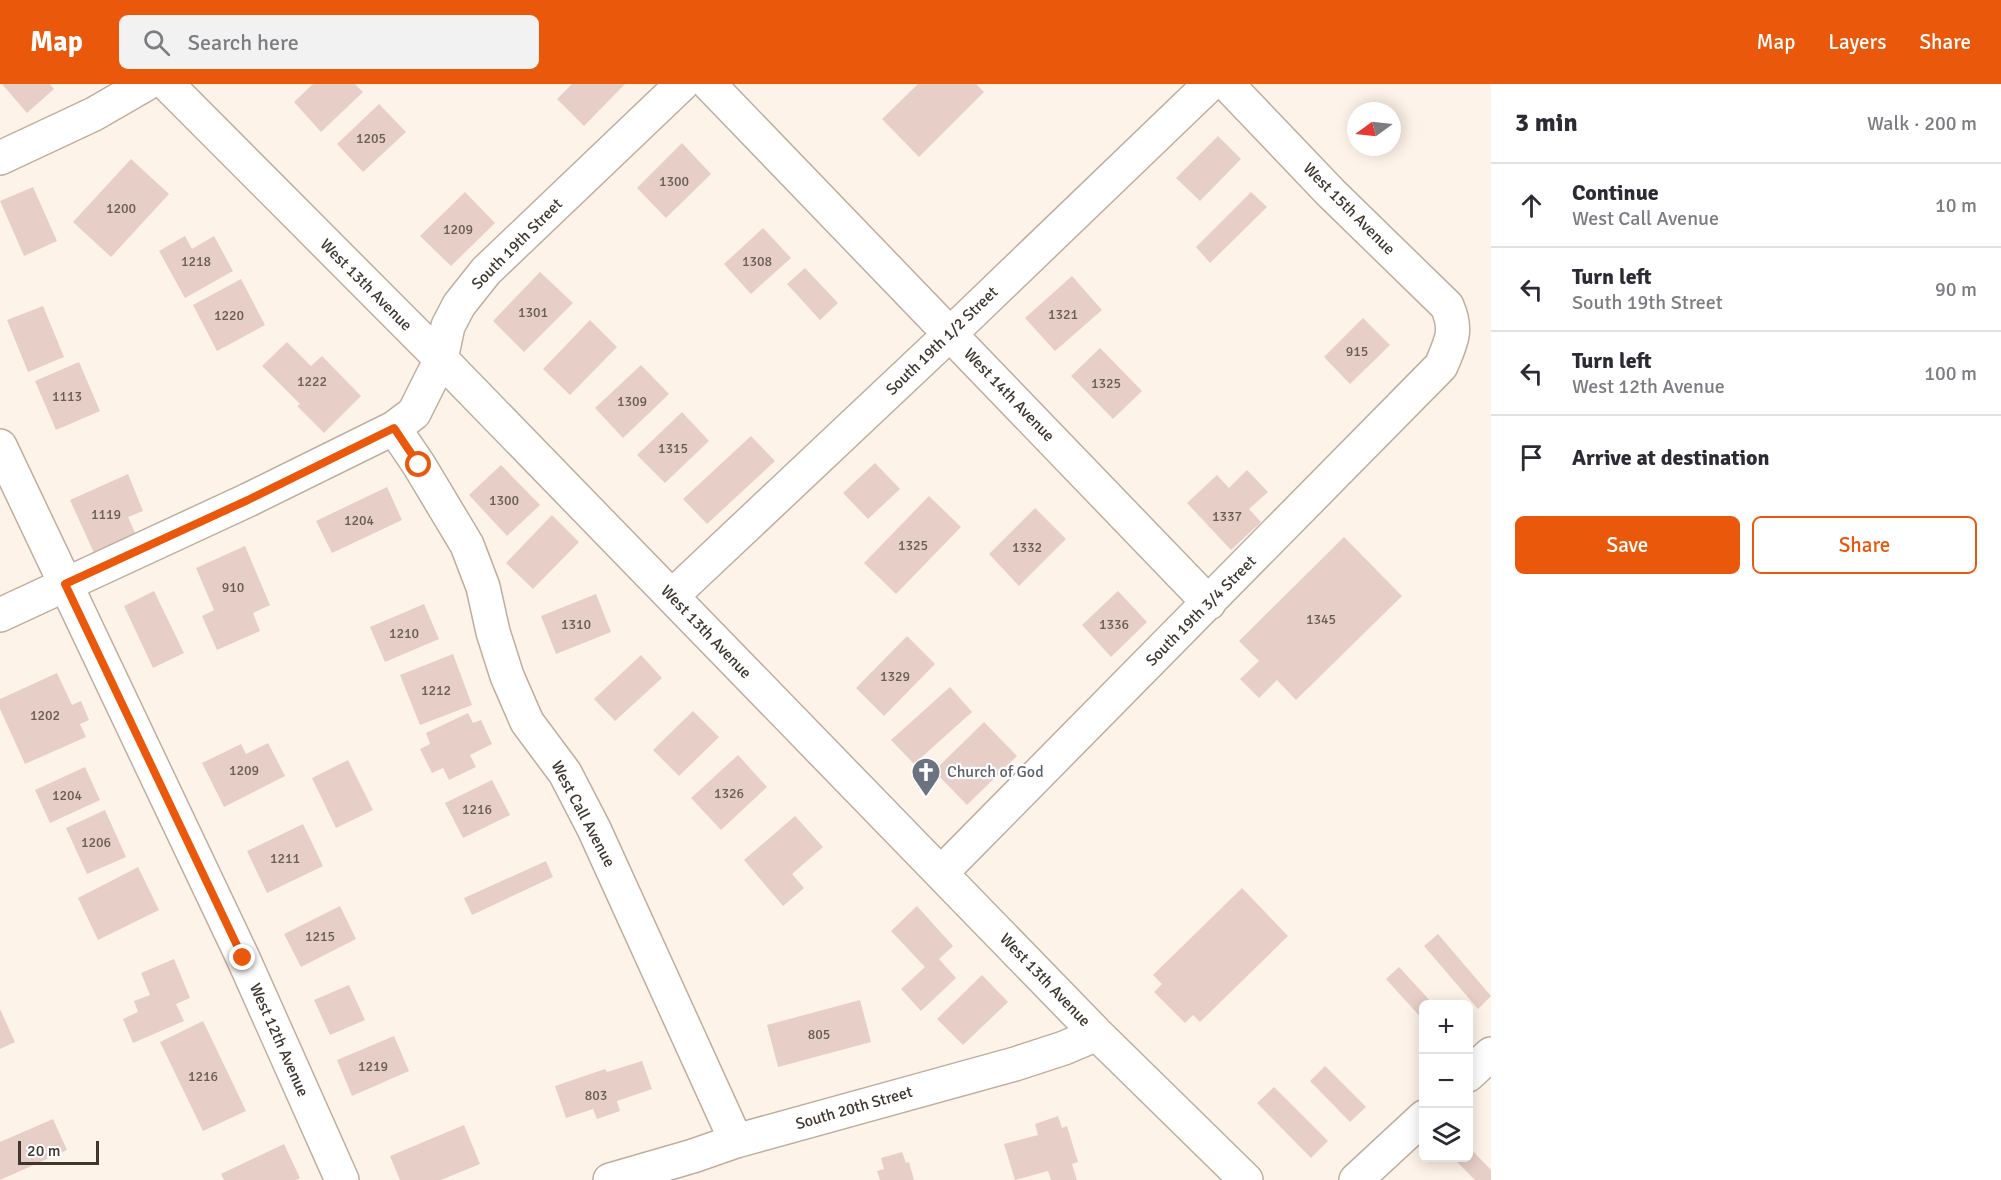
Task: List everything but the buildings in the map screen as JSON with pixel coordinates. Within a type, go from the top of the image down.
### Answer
[{"type":"street","points":[[0,158],[94,114],[146,84]]},
{"type":"street","name":"West 13th Avenue","points":[[167,84],[441,359],[1097,1034],[1246,1180]]},
{"type":"street","name":"South 19th Street","points":[[0,615],[248,500],[394,428],[414,413],[441,359],[448,326],[459,305],[486,271],[682,84]]},
{"type":"street","name":"West 14th Avenue","points":[[709,84],[1209,603]]},
{"type":"street","name":"South 19th 1/2 Street","points":[[672,596],[950,334],[1210,84]]},
{"type":"street","name":"West 15th Avenue","points":[[1227,84],[1332,193],[1447,306],[1454,320],[1451,342]]},
{"type":"street","name":"South 19th 3/4 Street","points":[[941,873],[1441,366],[1451,342]]},
{"type":"street","name":"West Call Avenue","points":[[394,428],[467,545],[483,587],[493,632],[504,665],[527,722],[565,773],[594,829],[736,1141]]},
{"type":"street","name":"West 12th Avenue","points":[[0,446],[243,958],[342,1180]]},
{"type":"street","name":"South 20th Street","points":[[610,1180],[697,1168],[736,1141],[1015,1064],[1064,1048],[1097,1034]]},
{"type":"street","points":[[1473,1070],[1491,1054]]},
{"type":"street","points":[[1356,1180],[1419,1122]]},
{"type":"place","name":"Church of God","points":[[926,798]]},
{"type":"route","points":[[243,958],[65,584],[248,500],[394,428],[419,465]]}]
